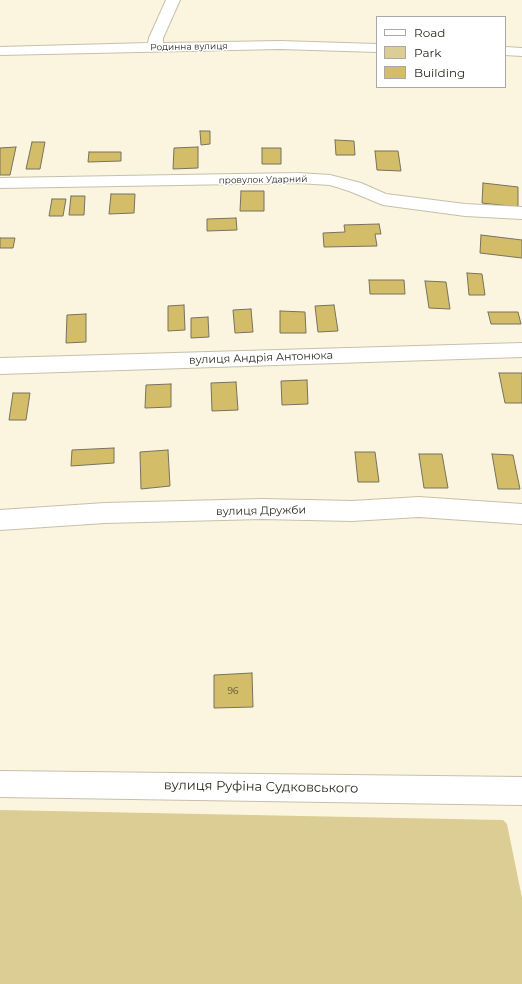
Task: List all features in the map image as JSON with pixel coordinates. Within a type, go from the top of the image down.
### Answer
[{"type":"street","points":[[155,47],[156,38],[173,0]]},
{"type":"street","name":"Родинна вулиця","points":[[0,51],[280,45],[376,48]]},
{"type":"street","points":[[506,51],[522,52]]},
{"type":"street","name":"провулок Ударний","points":[[0,183],[330,180],[355,187],[383,199],[465,210],[522,213]]},
{"type":"street","name":"вулиця Андрія Антонюка","points":[[0,366],[253,360],[350,354],[522,350]]},
{"type":"street","name":"вулиця Дружби","points":[[0,520],[105,513],[262,509],[352,511],[419,507],[522,514]]},
{"type":"street","name":"вулиця Руфіна Судковського","points":[[0,784],[522,791]]},
{"type":"green space","points":[[0,810],[503,820],[507,824],[522,898],[522,984],[0,984]]},
{"type":"building","points":[[200,131],[210,131],[210,144],[201,145]]},
{"type":"building","points":[[335,140],[354,141],[355,155],[336,155]]},
{"type":"building","points":[[32,142],[45,142],[40,169],[26,169]]},
{"type":"building","points":[[16,147],[10,175],[0,175],[0,148]]},
{"type":"building","points":[[198,147],[198,168],[173,169],[174,148]]},
{"type":"building","points":[[262,148],[281,148],[281,164],[262,164]]},
{"type":"building","points":[[375,151],[398,151],[401,171],[377,170]]},
{"type":"building","points":[[89,152],[121,152],[121,161],[88,162]]},
{"type":"building","points":[[483,183],[518,187],[518,207],[482,203]]},
{"type":"building","points":[[241,191],[264,191],[264,211],[240,211]]},
{"type":"building","points":[[111,194],[135,194],[134,213],[109,214]]},
{"type":"building","points":[[71,196],[85,196],[84,215],[69,215]]},
{"type":"building","points":[[52,199],[66,199],[63,216],[49,216]]},
{"type":"building","points":[[236,218],[237,230],[207,231],[207,219]]},
{"type":"building","points":[[379,224],[381,234],[375,234],[377,246],[324,247],[323,233],[345,232],[344,225]]},
{"type":"building","points":[[481,235],[522,240],[522,258],[480,253]]},
{"type":"building","points":[[0,238],[15,238],[13,248],[0,248]]},
{"type":"building","points":[[467,273],[482,274],[485,295],[469,295]]},
{"type":"building","points":[[369,280],[404,280],[405,294],[370,294]]},
{"type":"building","points":[[425,281],[446,282],[450,309],[429,308]]},
{"type":"building","points":[[184,305],[185,330],[168,331],[168,306]]},
{"type":"building","points":[[334,305],[338,331],[318,332],[315,306]]},
{"type":"building","points":[[251,309],[253,332],[235,333],[233,310]]},
{"type":"building","points":[[280,311],[305,312],[306,333],[280,333]]},
{"type":"building","points":[[488,312],[518,312],[521,324],[491,324]]},
{"type":"building","points":[[86,314],[86,342],[66,343],[67,315]]},
{"type":"building","points":[[208,317],[209,337],[191,338],[191,318]]},
{"type":"building","points":[[499,373],[522,373],[522,403],[505,403]]},
{"type":"building","points":[[307,380],[308,404],[282,405],[281,381]]},
{"type":"building","points":[[236,382],[238,410],[212,411],[211,383]]},
{"type":"building","points":[[171,384],[171,407],[145,408],[146,385]]},
{"type":"building","points":[[13,393],[30,393],[26,420],[9,420]]},
{"type":"building","points":[[114,448],[114,463],[71,466],[72,450]]},
{"type":"building","points":[[168,450],[170,486],[141,489],[140,452]]},
{"type":"building","points":[[355,452],[375,452],[379,482],[358,482]]},
{"type":"building","points":[[419,454],[442,454],[448,488],[424,488]]},
{"type":"building","points":[[492,454],[513,455],[520,489],[498,489]]},
{"type":"building","points":[[252,673],[253,707],[214,708],[214,675]]}]
